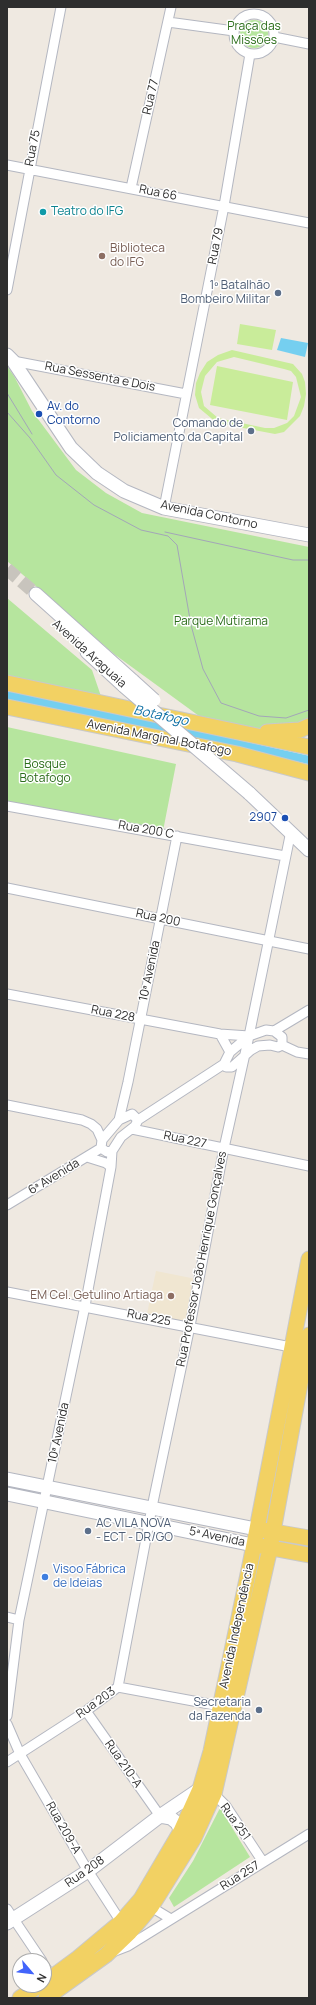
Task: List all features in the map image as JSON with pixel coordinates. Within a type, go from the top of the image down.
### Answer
[{"type":"main road","name":"Avenida Contorno","points":[[10,358],[71,448],[86,464],[124,491],[164,508],[309,535]]},
{"type":"main road","name":"Avenida Araguaia","points":[[33,597],[129,684],[252,790],[309,842]]},
{"type":"main road","name":"Avenida Marginal Botafogo","points":[[7,683],[250,733],[309,747]]},
{"type":"main road","name":"Avenida Marginal Botafogo","points":[[7,707],[237,754],[309,773]]},
{"type":"main road","points":[[250,733],[300,730],[309,726]]},
{"type":"main road","name":"Avenida Araguaia","points":[[252,790],[309,850]]},
{"type":"main road","name":"Avenida Independência","points":[[82,1964],[141,1899],[181,1831],[207,1792],[211,1751],[309,1259]]},
{"type":"main road","name":"Avenida Independência","points":[[52,1981],[82,1964],[106,1955],[130,1932],[151,1907],[194,1838],[270,1548],[307,1356],[309,1335]]},
{"type":"main road","name":"5ª Avenida","points":[[7,1479],[309,1538]]},
{"type":"main road","name":"5ª Avenida","points":[[7,1494],[149,1524],[309,1555]]},
{"type":"main road","name":"Rua 208","points":[[9,1917],[88,1871],[160,1816],[207,1792]]},
{"type":"main road","points":[[160,1816],[171,1818],[177,1823],[181,1831]]},
{"type":"main road","name":"Avenida Independência","points":[[20,1998],[30,1993]]},
{"type":"street","name":"Rua 75","points":[[7,290],[29,168],[61,7]]},
{"type":"street","name":"Rua 77","points":[[131,188],[171,7]]},
{"type":"street","points":[[258,11],[272,25],[274,37],[272,43],[263,52],[250,54],[239,48],[236,43],[234,31],[240,20],[258,11]]},
{"type":"street","points":[[168,22],[234,31]]},
{"type":"street","points":[[274,37],[309,44]]},
{"type":"street","name":"Rua 79","points":[[164,508],[224,206],[250,54]]},
{"type":"street","name":"Rua 66","points":[[7,165],[29,168],[309,223]]},
{"type":"street","name":"Rua Sessenta e Dois","points":[[10,358],[186,394]]},
{"type":"street","name":"Rua 200 C","points":[[7,806],[285,856]]},
{"type":"street","name":"Rua Professor João Henrique Gonçalves","points":[[118,1687],[224,1148],[249,1036],[291,831]]},
{"type":"street","name":"10ª Avenida","points":[[119,1120],[128,1082],[177,836]]},
{"type":"street","name":"Rua 200","points":[[7,888],[309,949]]},
{"type":"street","name":"Rua 228","points":[[7,994],[220,1034],[249,1036]]},
{"type":"street","points":[[274,1031],[309,1010]]},
{"type":"street","points":[[224,1064],[230,1052],[249,1036],[266,1030],[274,1031],[282,1037],[282,1045],[297,1052],[309,1054]]},
{"type":"street","points":[[220,1034],[230,1052]]},
{"type":"street","name":"6ª Avenida","points":[[7,1205],[87,1157],[101,1144],[119,1120],[135,1117],[224,1064],[226,1067],[232,1067],[258,1046],[282,1045]]},
{"type":"street","name":"10ª Avenida","points":[[128,1082],[129,1103],[135,1117]]},
{"type":"street","points":[[7,1105],[82,1120],[91,1124],[97,1129],[101,1144],[107,1152],[112,1151]]},
{"type":"street","name":"6ª Avenida","points":[[112,1151],[121,1137],[132,1129],[135,1117]]},
{"type":"street","name":"Rua 227","points":[[132,1129],[309,1166]]},
{"type":"street","name":"10ª Avenida","points":[[7,1716],[19,1620],[85,1306],[111,1167],[112,1151]]},
{"type":"street","points":[[87,1157],[106,1163],[111,1167]]},
{"type":"street","name":"Rua 225","points":[[7,1292],[190,1326],[291,1347]]},
{"type":"street","points":[[7,1617],[19,1620]]},
{"type":"street","name":"Rua 203","points":[[7,1762],[86,1711],[118,1687],[220,1706]]},
{"type":"street","name":"Rua 210-A","points":[[86,1711],[160,1816]]},
{"type":"street","points":[[7,1724],[20,1754]]},
{"type":"street","name":"Rua 209-A","points":[[20,1754],[88,1871],[121,1922]]},
{"type":"street","name":"Rua 251","points":[[207,1792],[226,1806],[263,1862]]},
{"type":"street","name":"Rua 257","points":[[106,1955],[128,1946],[309,1834]]},
{"type":"street","points":[[151,1907],[171,1919]]},
{"type":"street","points":[[9,1917],[36,1953]]},
{"type":"shaded area","name":"EM Cel. Getulino Artiaga","points":[[156,1271],[196,1279],[189,1316],[182,1321],[147,1314]]},
{"type":"green space","name":"Praça das Missões","points":[[254,20],[264,24],[268,34],[264,44],[254,48],[244,44],[240,34],[244,24]]},
{"type":"green space","points":[[240,324],[276,330],[272,350],[237,344]]},
{"type":"green space","points":[[232,350],[293,364],[302,374],[305,382],[306,394],[304,406],[300,416],[284,432],[275,434],[217,423],[199,408],[195,395],[196,383],[200,373],[207,362],[218,355]],"holes":[[[234,357],[291,371],[296,377],[301,397],[294,416],[287,423],[274,428],[265,428],[218,418],[204,406],[201,392],[205,376],[217,362]]]},
{"type":"green space","name":"Parque Mutirama","points":[[7,366],[14,376],[32,411],[76,470],[106,493],[142,513],[309,547],[309,724],[250,733],[199,716],[114,654],[7,561]]},
{"type":"green space","points":[[217,366],[293,382],[287,420],[210,405]]},
{"type":"green space","points":[[7,598],[92,670],[104,705],[7,687]]},
{"type":"green space","name":"Bosque Botafogo","points":[[7,727],[176,764],[163,831],[7,802]]},
{"type":"green space","points":[[220,1808],[250,1857],[174,1907],[169,1898],[193,1861]]},
{"type":"water","points":[[281,338],[308,343],[305,357],[277,350]]},
{"type":"waterway","name":"Botafogo","points":[[7,695],[139,722],[309,760]]},
{"type":"tunnel","points":[[7,569],[36,594]]},
{"type":"tram line","points":[[7,393],[32,434]]},
{"type":"tram line","points":[[7,412],[30,438],[56,475],[94,505],[141,530],[168,536],[177,545],[191,625],[203,669],[221,703],[259,716],[286,718],[309,710]]},
{"type":"tram line","points":[[165,532],[293,560],[309,560]]},
{"type":"place","name":"Teatro do IFG","points":[[43,212]]},
{"type":"place","name":"Biblioteca do IFG","points":[[102,256]]},
{"type":"place","name":"1º Batalhão Bombeiro Militar","points":[[278,293]]},
{"type":"place","name":"Av. do Contorno","points":[[39,414]]},
{"type":"place","name":"Comando de Policiamento da Capital","points":[[251,431]]},
{"type":"place","name":"2907","points":[[285,818]]},
{"type":"place","name":"EM Cel. Getulino Artiaga","points":[[171,1296]]},
{"type":"place","name":"AC VILA NOVA - ECT - DR/GO","points":[[88,1531]]},
{"type":"place","name":"Visoo Fábrica de Ideias","points":[[45,1577]]},
{"type":"place","name":"Secretaria da Fazenda","points":[[259,1710]]}]
